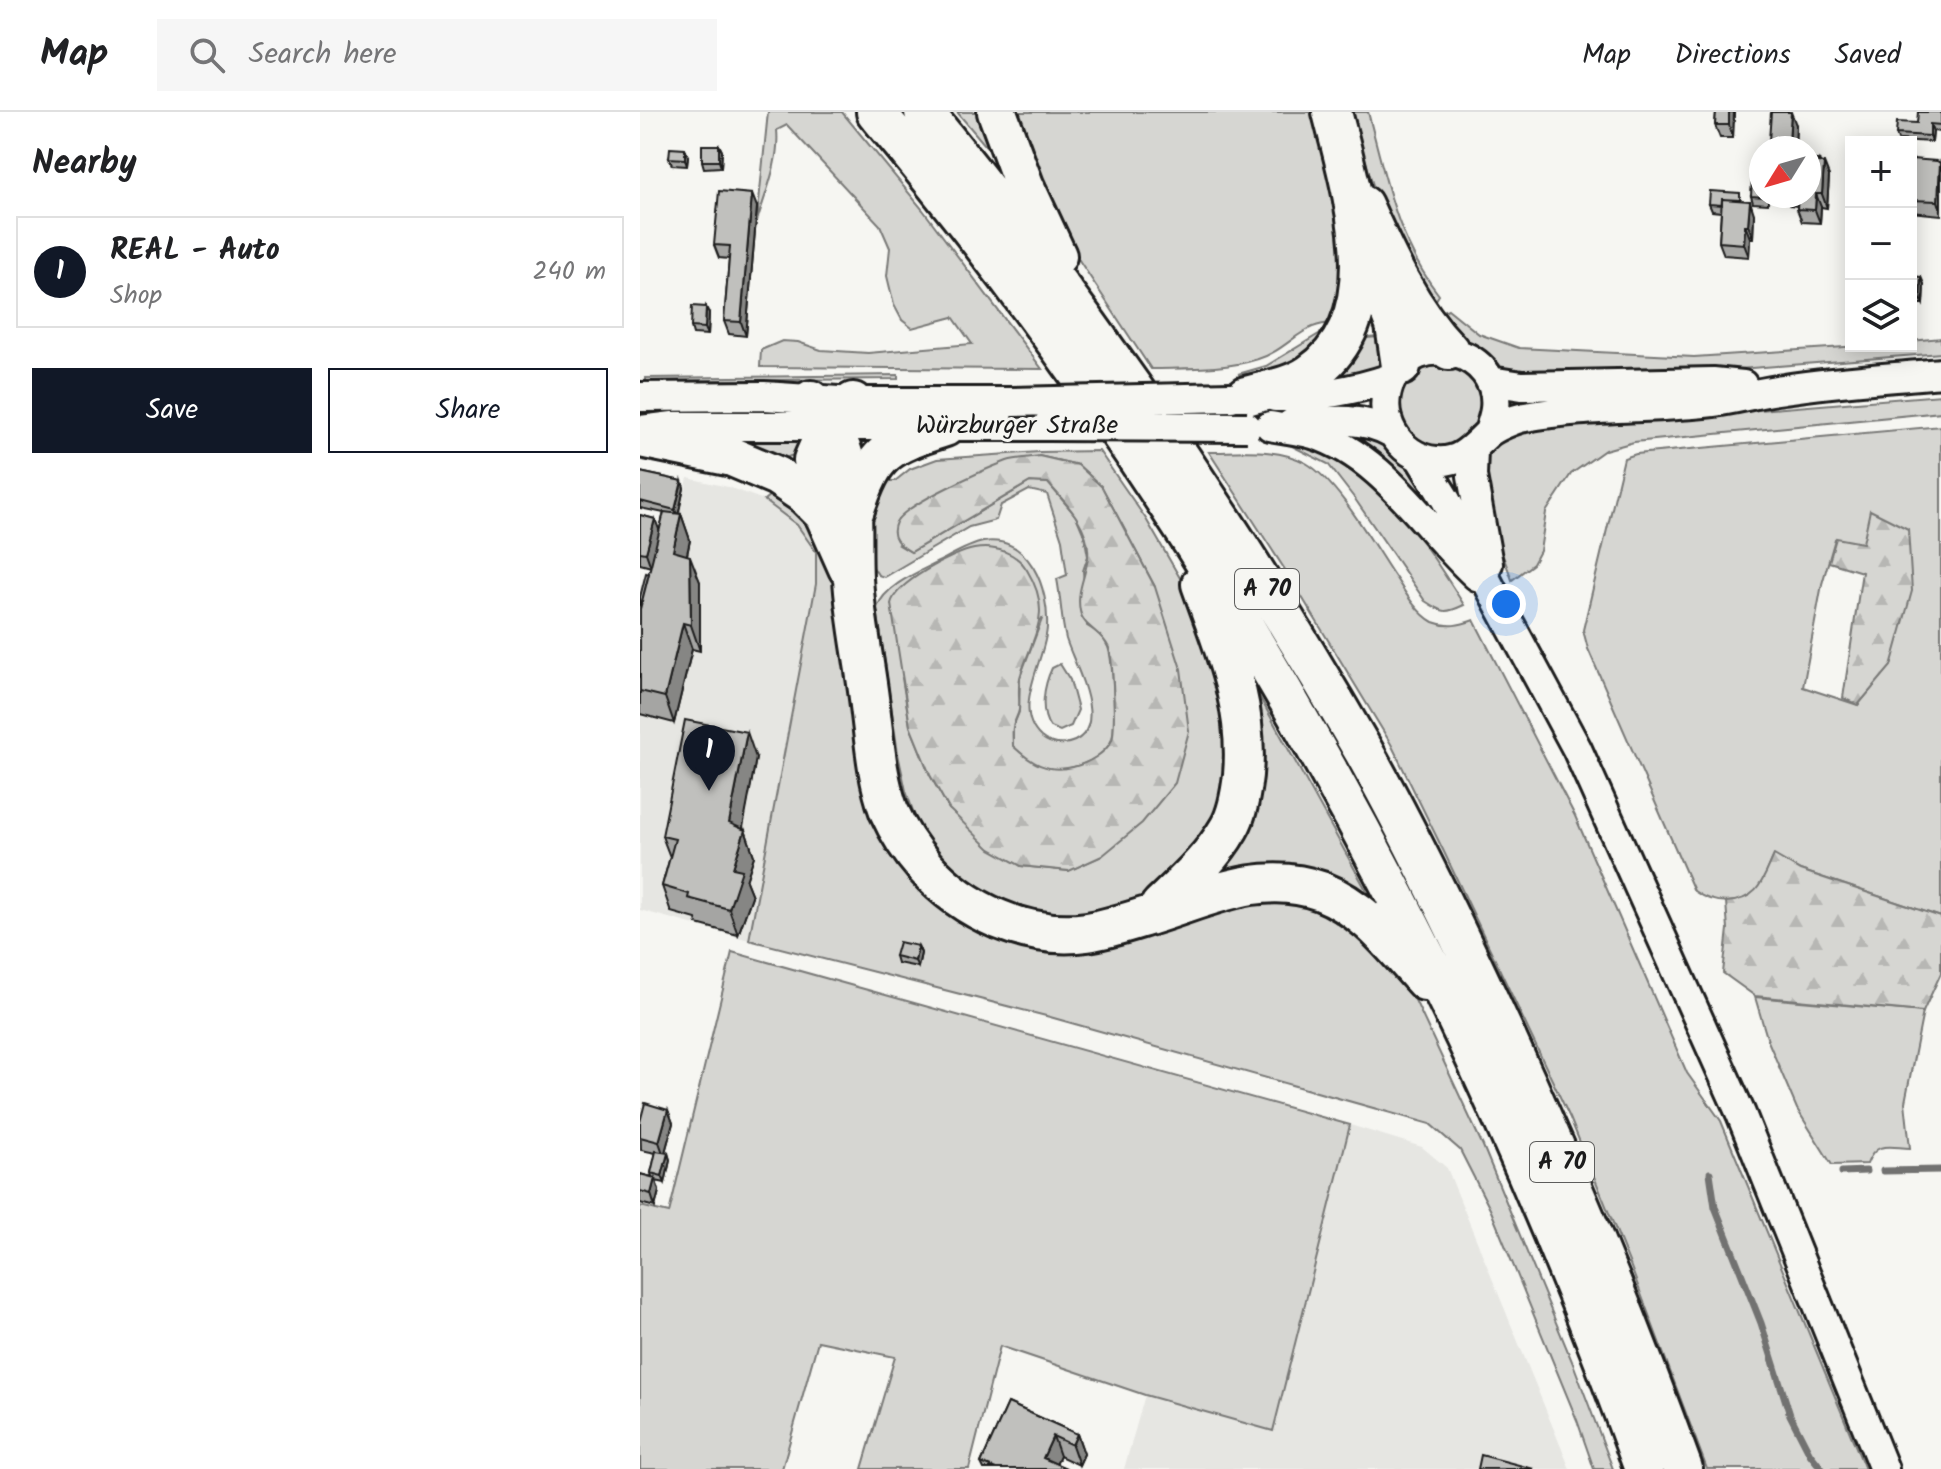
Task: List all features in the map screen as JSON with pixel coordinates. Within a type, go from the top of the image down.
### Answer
[{"type":"highway","name":"A 70","points":[[876,112],[1006,273],[1177,517],[1269,664],[1330,772],[1456,1015],[1525,1170],[1644,1469]]},
{"type":"highway","name":"A 70","points":[[924,112],[985,186],[1091,327],[1208,496],[1267,588],[1365,755],[1422,863],[1546,1123],[1683,1469]]},
{"type":"highway","points":[[997,112],[1024,185],[1091,327]]},
{"type":"highway","points":[[1248,412],[1309,374],[1337,351],[1357,309],[1358,235],[1347,170],[1332,112]]},
{"type":"highway","points":[[1347,170],[1400,281],[1436,336],[1449,350]]},
{"type":"highway","points":[[1358,235],[1395,325],[1396,372]]},
{"type":"highway","points":[[831,410],[813,460],[839,513],[853,577],[883,786],[889,809],[903,838],[947,890],[975,908],[1008,923],[1039,931],[1086,932],[1151,915],[1206,862],[1231,826],[1241,793],[1246,744],[1236,681],[1177,517]]},
{"type":"highway","points":[[839,513],[863,484],[876,461],[906,440],[945,427]]},
{"type":"highway","points":[[640,438],[700,449],[759,467],[839,513]]},
{"type":"highway","name":"A 70","points":[[1151,915],[1237,886],[1292,883],[1321,891],[1368,918],[1456,1015]]},
{"type":"main road","points":[[1491,589],[1472,476],[1481,441],[1496,407],[1490,381],[1480,366],[1464,355],[1449,350],[1431,350],[1415,355],[1396,372],[1385,396],[1385,415],[1392,433],[1404,448],[1420,458],[1438,461],[1456,459],[1481,441],[1522,417],[1714,402],[1784,389],[1941,373]]},
{"type":"main road","name":"Würzburger Straße","points":[[1248,412],[1360,389],[1396,372]]},
{"type":"main road","points":[[1490,381],[1522,386],[1713,382],[1784,389]]},
{"type":"main road","name":"Würzburger Straße","points":[[640,397],[764,396],[831,410],[945,427],[1018,414]]},
{"type":"main road","name":"Würzburger Straße","points":[[640,430],[831,410],[1018,414],[1248,412],[1367,422],[1392,433]]},
{"type":"main road","points":[[1248,412],[1313,434],[1343,448],[1379,473],[1417,509],[1452,553],[1491,589]]},
{"type":"main road","points":[[1420,458],[1446,500],[1577,749],[1735,1100],[1884,1469]]},
{"type":"shaded area","points":[[688,478],[728,487],[764,500],[797,525],[816,553],[816,584],[749,940],[640,910],[640,672]]},
{"type":"shaded area","points":[[1350,1125],[1422,1147],[1447,1168],[1570,1469],[1124,1469],[1145,1395],[1273,1430]]},
{"type":"green space","points":[[768,112],[842,112],[923,210],[1042,369],[760,367],[761,350],[782,341],[798,342],[821,350],[868,353],[972,344],[953,317],[912,328],[902,320],[894,305],[887,276],[890,248],[880,225],[787,125],[777,130],[774,164],[757,221]]},
{"type":"green space","points":[[957,112],[986,112],[1002,165]]},
{"type":"green space","points":[[1005,112],[1312,112],[1343,238],[1342,324],[1329,323],[1307,330],[1269,354],[1245,363],[1205,368],[1151,369],[1067,242]]},
{"type":"green space","points":[[1351,112],[1368,112],[1394,208],[1413,253],[1439,295],[1434,303],[1390,242]]},
{"type":"green space","points":[[1448,309],[1479,334],[1519,348],[1694,357],[1845,347],[1845,352],[1917,352],[1917,340],[1941,338],[1941,353],[1528,382],[1503,371],[1491,357],[1473,343],[1461,339],[1434,315]]},
{"type":"green space","points":[[1324,331],[1321,351],[1271,373],[1238,374],[1266,366]]},
{"type":"green space","points":[[1378,337],[1390,343],[1381,369],[1367,378],[1320,380],[1356,339]]},
{"type":"green space","points":[[1440,364],[1463,371],[1475,383],[1482,406],[1475,429],[1463,441],[1440,448],[1417,441],[1405,429],[1398,406],[1405,383],[1417,371]]},
{"type":"green space","points":[[898,375],[898,379],[646,381],[646,378]]},
{"type":"green space","points":[[1941,395],[1941,412],[1634,442],[1605,450],[1571,474],[1546,512],[1540,551],[1533,564],[1512,580],[1485,501],[1481,469],[1484,458],[1494,445],[1518,430]]},
{"type":"green space","points":[[1941,426],[1941,917],[1800,870],[1774,856],[1761,884],[1747,897],[1720,901],[1694,891],[1588,649],[1583,630],[1624,458],[1636,454]],"holes":[[[1835,539],[1863,544],[1891,665],[1858,705],[1803,687],[1822,584]]]},
{"type":"green space","points":[[799,434],[800,455],[777,463],[699,435]]},
{"type":"green space","points":[[1341,434],[1377,437],[1413,470],[1452,534]]},
{"type":"green space","points":[[1302,441],[1329,452],[1353,468],[1396,508],[1464,605],[1444,611],[1425,601],[1328,464],[1286,443]]},
{"type":"green space","points":[[1099,451],[1146,519],[1180,578],[1201,623],[1232,740],[1217,819],[1162,888],[1131,906],[1053,920],[990,903],[934,852],[918,825],[898,754],[877,608],[887,593],[903,580],[966,548],[983,542],[999,542],[1013,547],[1033,568],[1040,582],[1047,612],[1045,640],[1029,699],[1032,726],[1041,737],[1052,743],[1064,744],[1079,738],[1087,728],[1090,714],[1088,698],[1064,632],[1057,579],[1067,575],[1062,540],[1047,494],[1029,490],[1001,505],[996,520],[969,527],[884,577],[878,575],[873,567],[869,507],[882,481],[895,481],[910,469],[937,459]],"holes":[[[1039,456],[1078,465],[1102,487],[1155,587],[1102,856],[1068,871],[1021,866],[949,809],[930,775],[910,726],[902,678],[1042,619],[1020,677],[1019,712],[1013,727],[1013,746],[1033,763],[1049,769],[1076,766],[1102,753],[1113,732],[1110,654],[1106,643],[1087,626],[1083,571],[1088,556],[1076,516],[1048,483],[1030,482],[911,552],[899,545]]]},
{"type":"green space","points":[[1209,452],[1271,452],[1306,463],[1343,500],[1422,614],[1444,625],[1474,620],[1575,816],[1687,1073],[1721,1121],[1865,1469],[1707,1469],[1629,1262],[1570,1118],[1444,852],[1391,744],[1291,579]]},
{"type":"green space","points":[[1039,456],[1078,465],[1102,487],[1155,587],[1181,669],[1189,731],[1175,783],[1142,823],[1102,856],[1069,871],[1021,866],[990,849],[949,809],[930,775],[910,726],[891,604],[913,578],[953,556],[982,548],[997,549],[1017,559],[1035,585],[1040,611],[1039,623],[1020,678],[1013,746],[1033,762],[1055,769],[1084,763],[1105,749],[1112,740],[1114,694],[1109,648],[1080,611],[1080,590],[1088,557],[1086,536],[1076,517],[1048,483],[1030,482],[911,552],[899,543],[894,532],[896,522],[902,515],[930,497],[1007,461]]},
{"type":"green space","points":[[777,489],[804,514],[825,549],[910,877],[940,906],[998,939],[1261,895],[1336,911],[1388,961],[1415,1000],[1483,1146],[1613,1469],[1594,1469],[1491,1211],[1460,1150],[1430,1124],[1050,1017],[749,940],[816,584],[816,552],[797,525],[764,500]]},
{"type":"green space","points":[[1870,510],[1908,529],[1912,591],[1891,666],[1858,705],[1843,698],[1862,572],[1829,562],[1836,538],[1863,543]]},
{"type":"green space","points":[[1060,664],[1070,680],[1078,710],[1071,726],[1060,731],[1050,727],[1044,706],[1049,675],[1052,668]]},
{"type":"green space","points":[[1247,674],[1375,906],[1204,886]]},
{"type":"green space","points":[[1774,855],[1800,870],[1941,917],[1941,973],[1923,1012],[1755,996],[1723,973],[1728,929],[1726,902],[1745,898],[1758,888]]},
{"type":"green space","points":[[732,952],[1350,1125],[1273,1431],[1145,1395],[1000,1346],[969,1469],[862,1469],[895,1357],[818,1341],[782,1469],[640,1469],[640,1206],[669,1213]]},
{"type":"green space","points":[[1755,997],[1923,1012],[1905,1102],[1910,1148],[1884,1147],[1874,1152],[1867,1164],[1832,1165],[1797,1109],[1768,1041]]},
{"type":"building","points":[[1716,112],[1729,112],[1729,125],[1715,125]]},
{"type":"building","points":[[1771,112],[1791,112],[1789,136],[1769,136]]},
{"type":"building","points":[[1918,112],[1941,112],[1941,125],[1930,124],[1930,136],[1896,134],[1897,122],[1917,123]]},
{"type":"building","points":[[702,145],[719,145],[719,161],[702,161]]},
{"type":"building","points":[[670,148],[685,149],[685,159],[669,158]]},
{"type":"building","points":[[1917,159],[1940,163],[1938,201],[1917,200]]},
{"type":"building","points":[[1821,162],[1824,163],[1821,194]]},
{"type":"building","points":[[719,191],[752,194],[741,322],[724,321],[730,246],[714,245]]},
{"type":"building","points":[[1710,191],[1740,193],[1740,200],[1722,199],[1722,205],[1709,204]]},
{"type":"building","points":[[1722,199],[1749,201],[1744,244],[1719,242]]},
{"type":"building","points":[[1917,277],[1921,277],[1920,298],[1917,298]]},
{"type":"building","points":[[692,306],[706,307],[705,328],[691,327]]},
{"type":"building","points":[[640,472],[682,481],[675,510],[640,501]]},
{"type":"building","points":[[664,512],[681,514],[673,551],[690,556],[691,625],[683,623],[665,697],[640,691],[640,609]]},
{"type":"building","points":[[640,515],[655,519],[646,553],[640,552]]},
{"type":"building","points":[[646,573],[649,574],[640,609],[640,597]]},
{"type":"building","points":[[685,720],[747,732],[729,823],[745,830],[733,868],[742,870],[729,909],[688,898],[689,894],[662,886],[675,839],[662,836]]},
{"type":"building","points":[[899,942],[918,946],[915,961],[895,956]]},
{"type":"building","points":[[645,1103],[668,1110],[659,1142],[640,1137]]},
{"type":"building","points":[[656,1151],[668,1153],[662,1176],[651,1173]]},
{"type":"building","points":[[640,1174],[655,1178],[651,1194],[640,1191]]},
{"type":"building","points":[[1008,1403],[1077,1434],[1072,1445],[1053,1436],[1043,1458],[1068,1469],[996,1469],[981,1463]]},
{"type":"building","points":[[1481,1455],[1534,1469],[1478,1469]]},
{"type":"waterway","points":[[1883,1171],[1941,1170]]},
{"type":"waterway","points":[[1842,1172],[1866,1171]]},
{"type":"waterway","points":[[1710,1173],[1715,1207],[1761,1323],[1790,1415],[1810,1454],[1822,1469]]},
{"type":"place","name":"REAL - Auto","points":[[709,791]]}]
